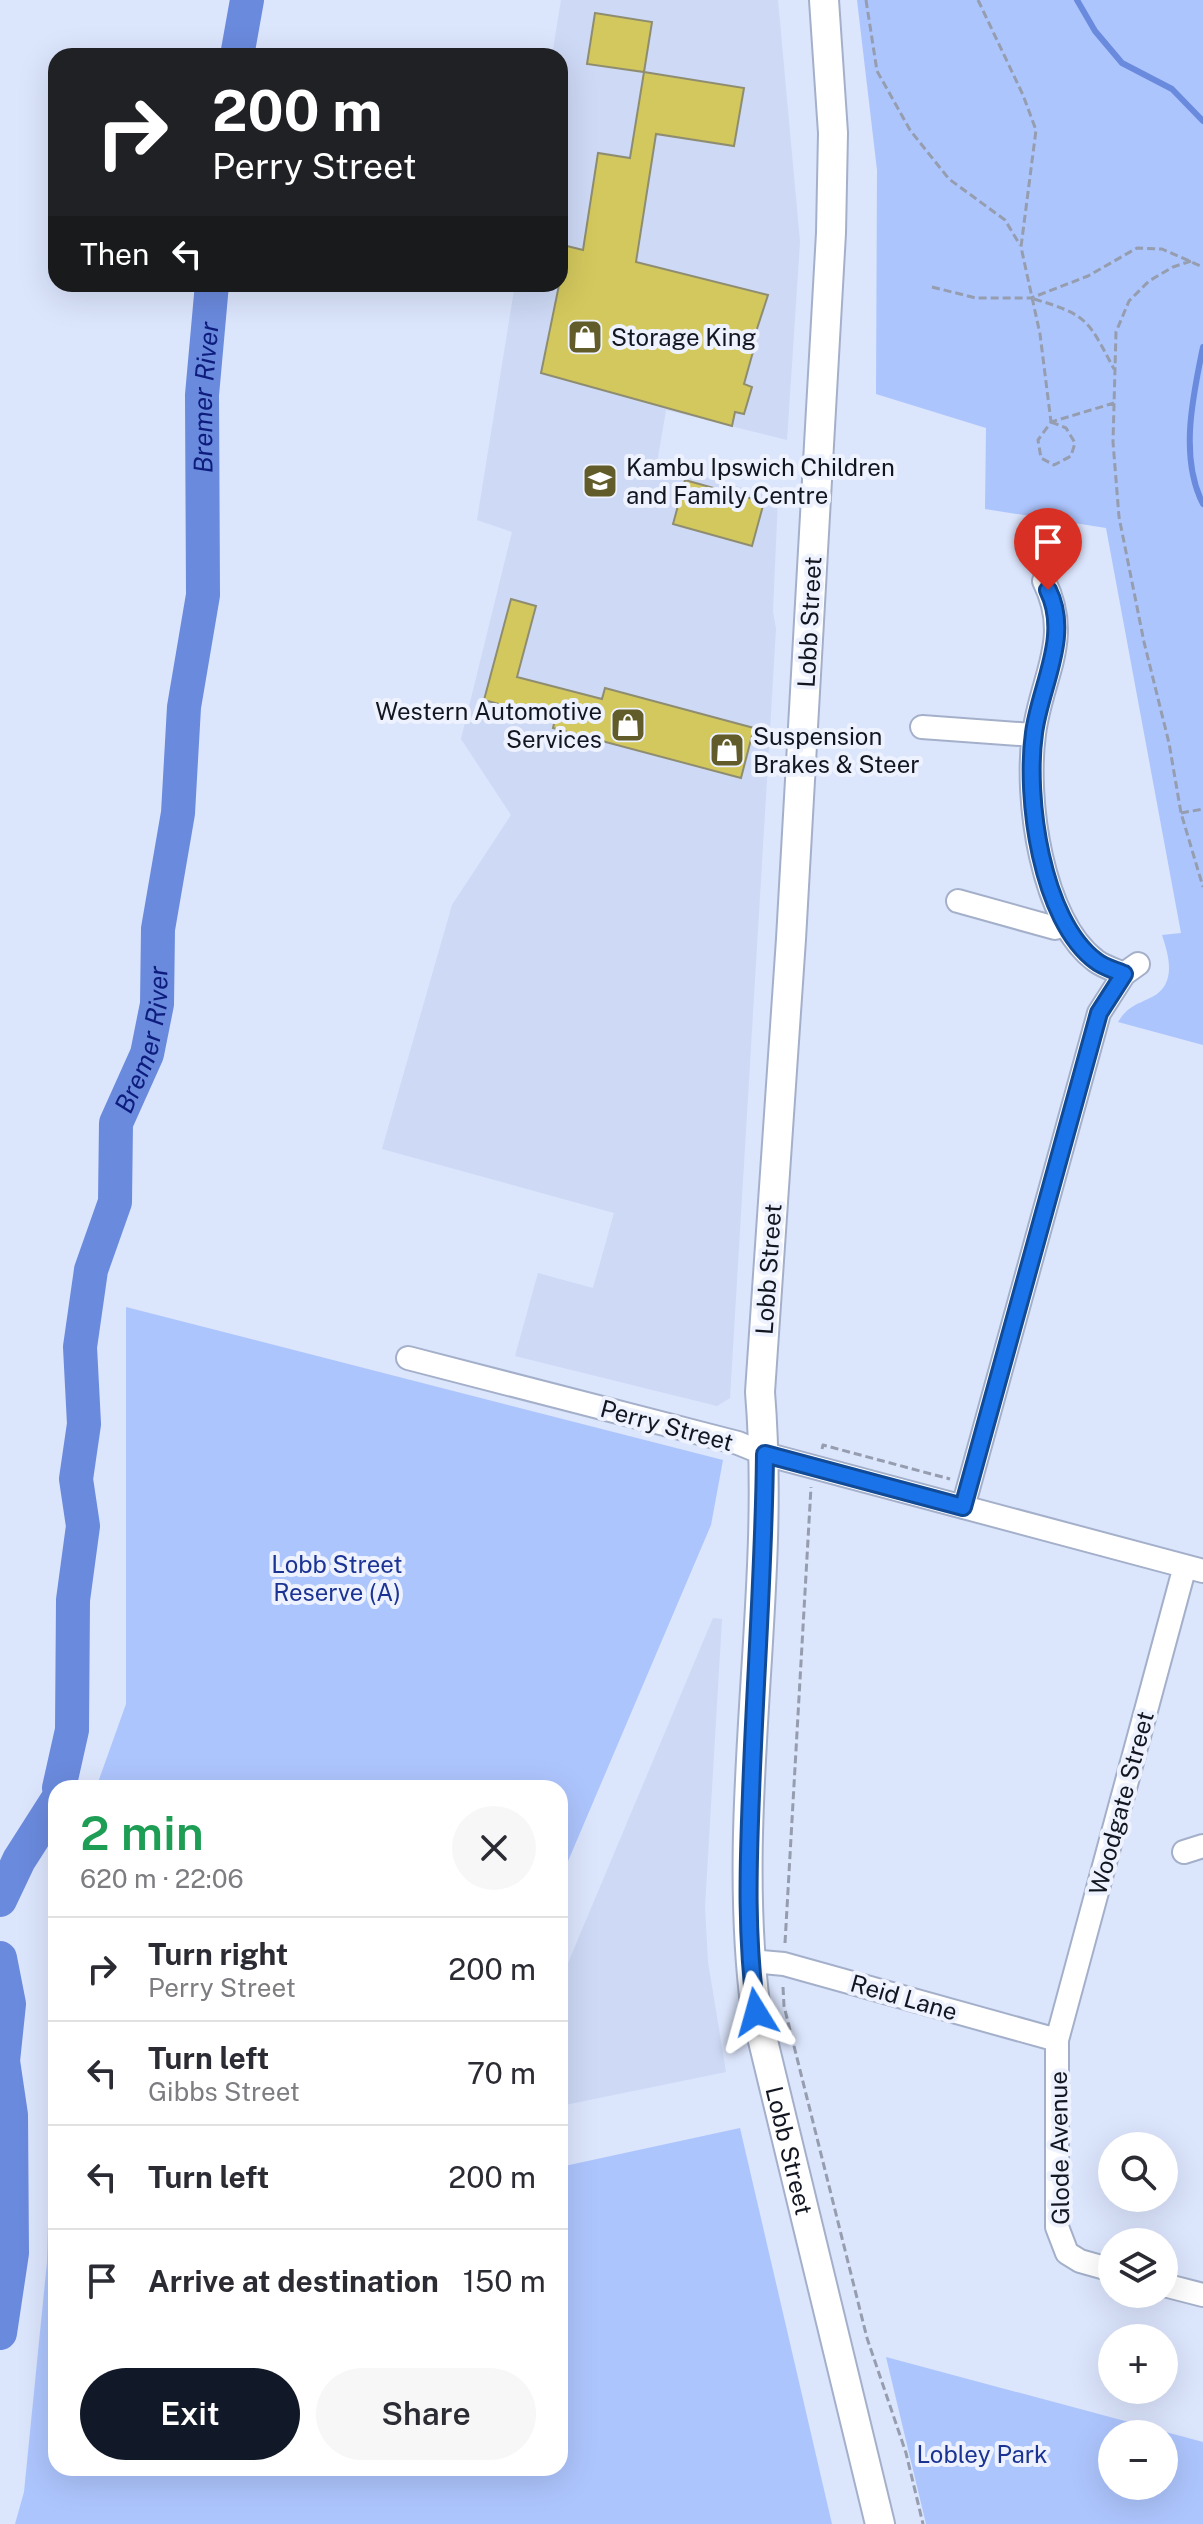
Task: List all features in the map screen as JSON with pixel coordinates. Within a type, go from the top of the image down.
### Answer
[{"type":"main road","name":"Lobb Street","points":[[824,0],[833,117],[832,220],[791,939],[760,1392],[765,1454],[764,1545],[748,1869],[750,1961],[756,2012],[880,2524]]},
{"type":"street","points":[[963,1507],[1099,1013],[1131,969],[1096,962],[1066,925],[1044,868],[1036,835],[1031,797],[1033,735],[1056,634],[1054,602],[1044,581]]},
{"type":"street","points":[[922,727],[1033,735]]},
{"type":"street","points":[[958,901],[1055,928],[1066,925]]},
{"type":"street","name":"Perry Street","points":[[408,1358],[738,1443],[765,1454],[1194,1569]]},
{"type":"street","name":"Woodgate Street","points":[[1057,2040],[1194,1569]]},
{"type":"street","name":"Reid Lane","points":[[750,1961],[784,1964],[1057,2040]]},
{"type":"street","name":"Glode Avenue","points":[[1057,2040],[1057,2227],[1067,2253],[1098,2266]]},
{"type":"street","points":[[1178,2289],[1203,2295]]},
{"type":"path","points":[[866,0],[877,71],[910,130],[949,179],[1005,220],[1021,247]]},
{"type":"path","points":[[978,0],[1036,130],[1021,247],[1040,334],[1051,422]]},
{"type":"path","points":[[1031,298],[1088,276],[1137,248],[1162,249],[1203,267]]},
{"type":"path","points":[[1191,261],[1149,281],[1129,301],[1116,332],[1113,442],[1119,517],[1144,642],[1169,743],[1181,813],[1201,869],[1203,887]]},
{"type":"path","points":[[932,287],[976,298],[1031,298],[1081,316],[1096,335],[1115,372]]},
{"type":"path","points":[[1051,422],[1066,428],[1075,443],[1071,456],[1054,465],[1041,458],[1038,440],[1051,422],[1114,403]]},
{"type":"path","points":[[1181,813],[1203,809]]},
{"type":"path","points":[[823,1445],[969,1484]]},
{"type":"path","points":[[811,1488],[784,2006],[867,2338],[906,2453],[923,2524]]},
{"type":"shaded area","points":[[561,0],[778,0],[800,242],[787,440],[666,410],[657,463],[778,498],[773,611],[776,629],[730,1398],[717,1406],[515,1356],[538,1273],[593,1288],[614,1213],[382,1149],[452,905],[511,815],[461,739],[512,532],[477,520],[514,292],[568,292],[568,48],[553,48]]},
{"type":"shaded area","points":[[713,1618],[722,1619],[705,1907],[708,1962],[726,2072],[568,2104],[568,1963]]},
{"type":"green space","points":[[857,0],[1203,0],[1203,1045],[1118,1022],[1129,1009],[1152,997],[1165,985],[1169,960],[1162,935],[1181,933],[1106,528],[985,509],[986,428],[876,394],[877,170]]},
{"type":"green space","name":"Lobb Street Reserve (A)","points":[[126,1307],[723,1460],[711,1525],[568,1861],[568,1780],[99,1780],[126,1704]]},
{"type":"green space","points":[[740,2128],[832,2524],[15,2524],[24,2492],[47,2262],[48,2222],[48,2476],[568,2476],[568,2165]]},
{"type":"green space","name":"Lobley Park","points":[[886,2357],[1121,2420],[1098,2420],[1098,2500],[1178,2500],[1178,2435],[1203,2442],[1203,2524],[926,2524]]},
{"type":"building","points":[[595,13],[652,22],[644,72],[587,64]]},
{"type":"building","points":[[644,72],[744,88],[734,146],[656,134],[636,262],[768,295],[753,341],[756,341],[744,384],[752,387],[744,414],[735,412],[732,426],[541,373],[558,292],[568,292],[568,246],[583,250],[598,153],[630,158]]},
{"type":"building","points":[[685,480],[764,502],[752,546],[673,524]]},
{"type":"building","points":[[511,599],[536,606],[517,677],[602,699],[605,688],[754,728],[741,778],[553,728],[555,719],[484,700]]},
{"type":"waterway","name":"Bremer River","points":[[238,48],[247,0]]},
{"type":"waterway","points":[[1077,0],[1095,31],[1122,63],[1172,89],[1203,121]]},
{"type":"waterway","name":"Bremer River","points":[[61,1780],[72,1730],[73,1600],[83,1526],[76,1479],[84,1424],[80,1347],[91,1270],[115,1202],[116,1123],[147,1054],[157,1004],[158,929],[178,813],[184,707],[203,595],[202,395],[211,292]]},
{"type":"waterway","points":[[1203,347],[1190,426],[1191,467],[1203,504]]},
{"type":"waterway","name":"Bremer River","points":[[0,1900],[19,1860],[48,1815]]},
{"type":"waterway","name":"Bremer River","points":[[0,1958],[9,2004],[3,2061],[11,2115],[12,2253],[0,2333]]},
{"type":"place","name":"Storage King","points":[[585,337]]},
{"type":"place","name":"Kambu Ipswich Children and Family Centre","points":[[600,481]]},
{"type":"place","name":"Western Automotive Services","points":[[628,725]]},
{"type":"place","name":"Suspension Brakes & Steer","points":[[727,750]]},
{"type":"route","points":[[756,2012],[748,1935],[748,1869],[764,1545],[765,1454],[963,1507],[1099,1013],[1124,974],[1096,962],[1070,932],[1044,868],[1036,835],[1030,771],[1033,735],[1056,634],[1056,611],[1048,590]]}]
